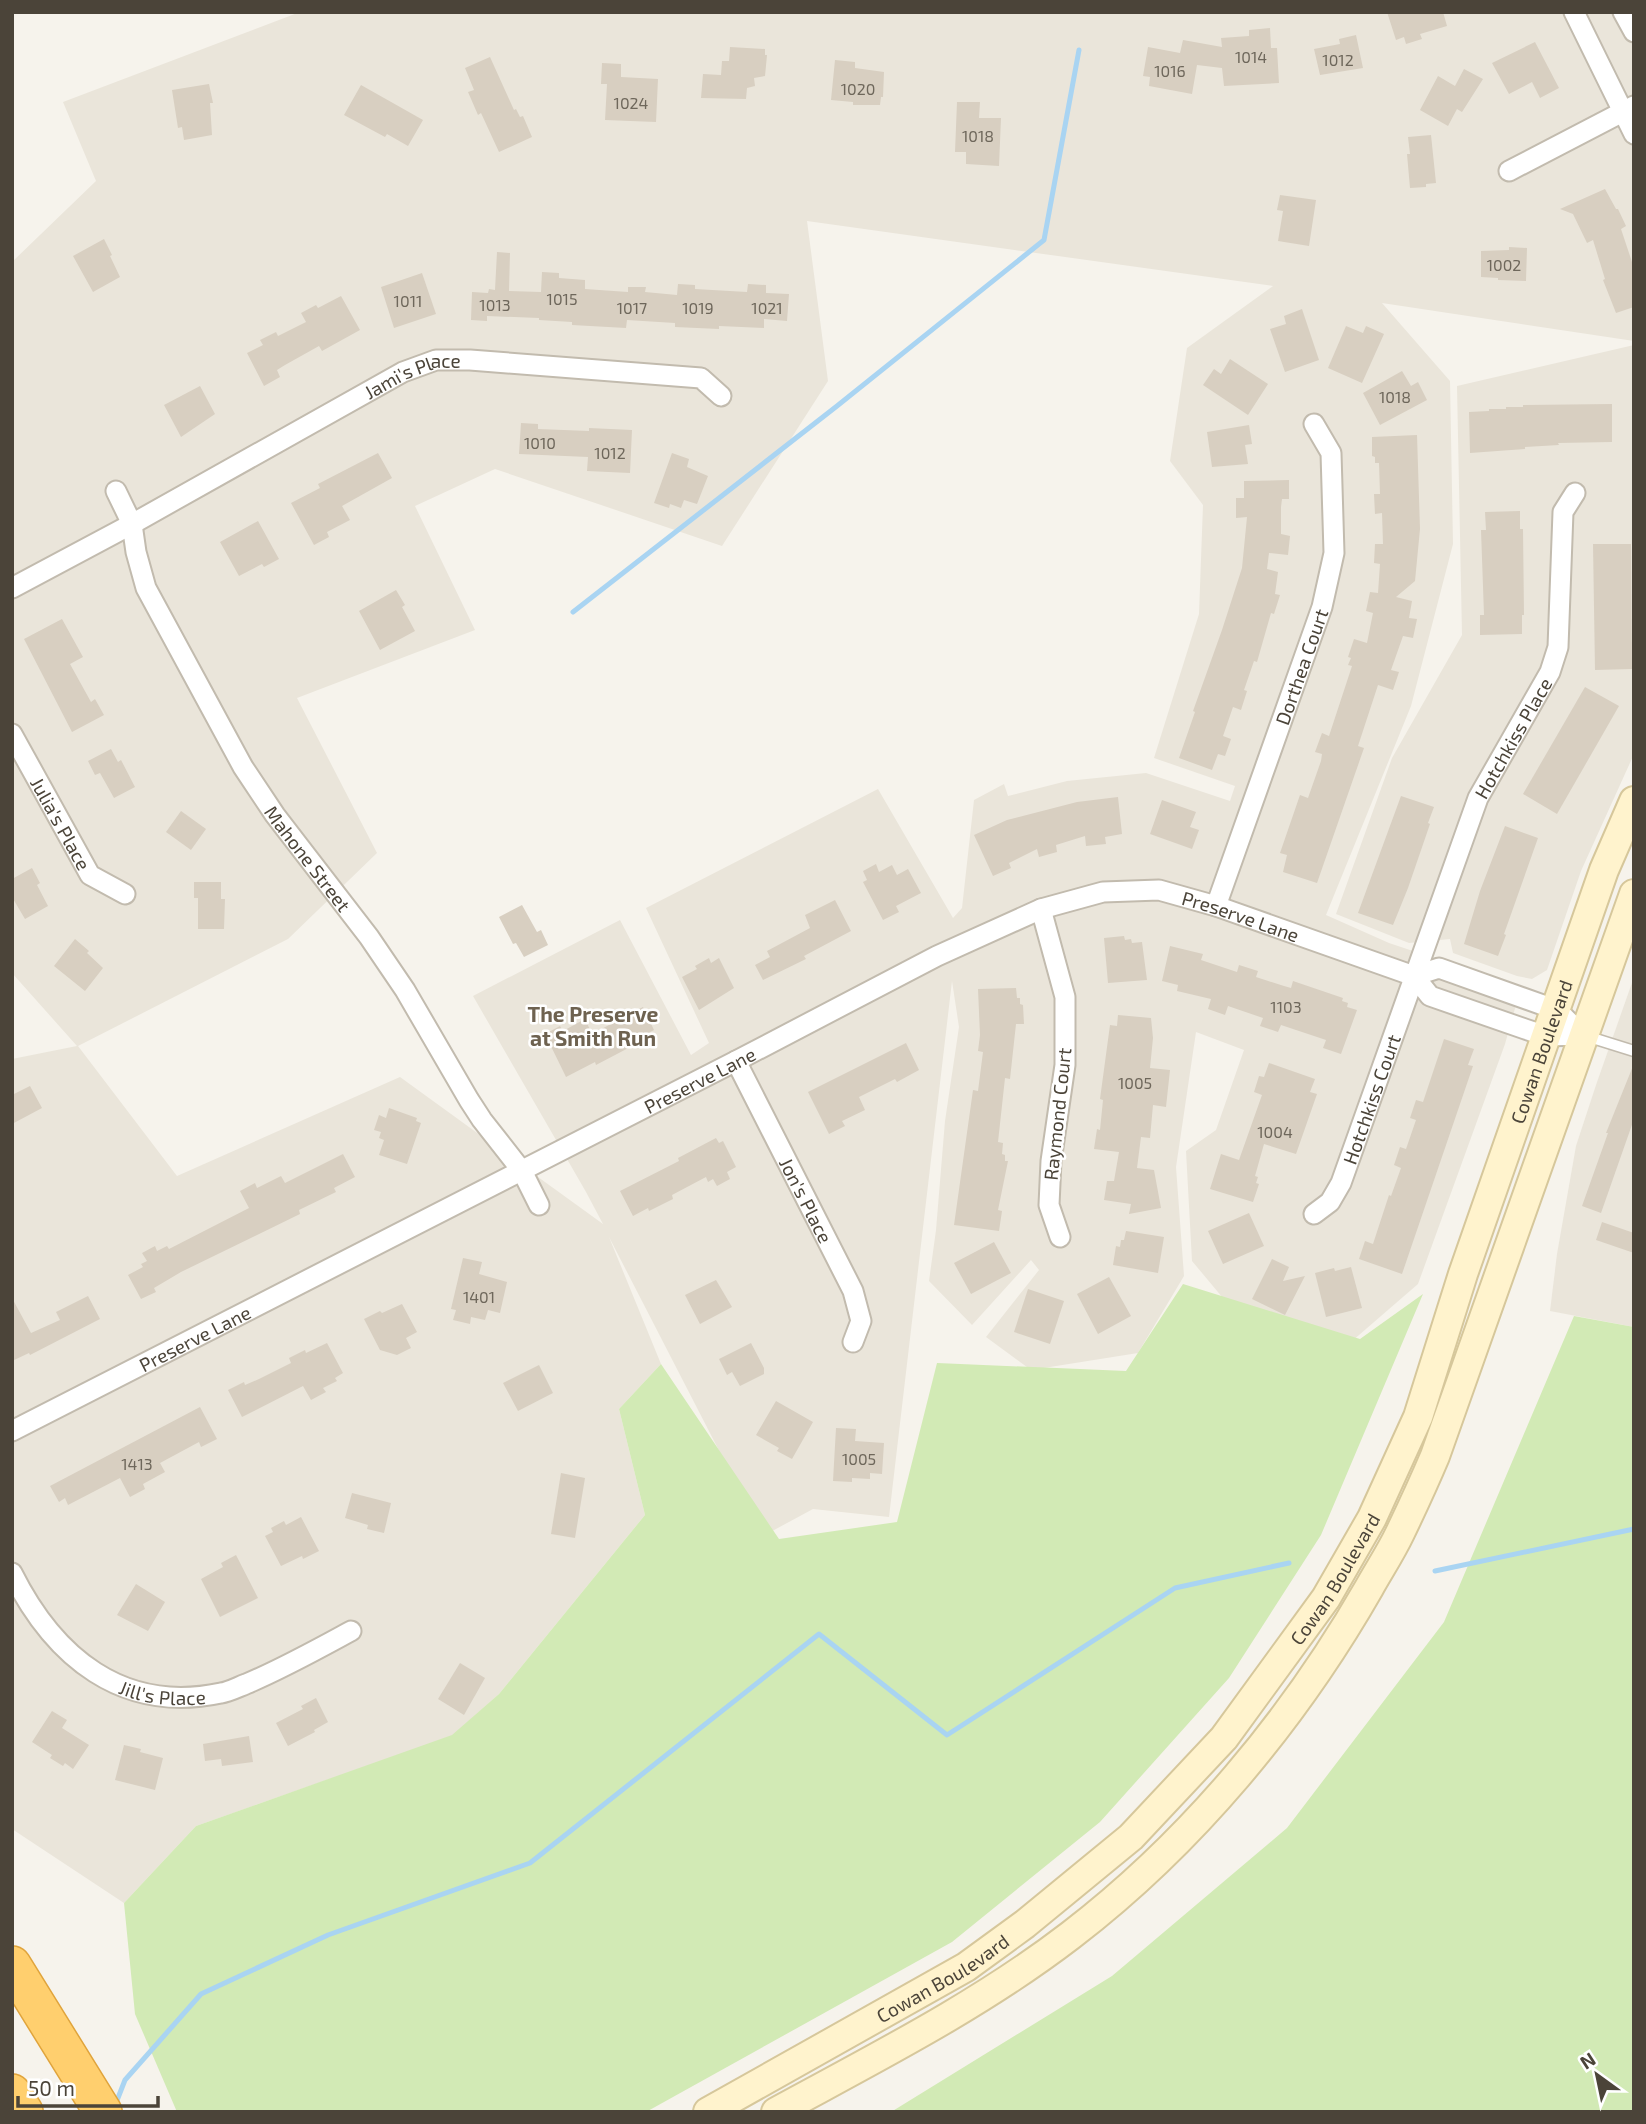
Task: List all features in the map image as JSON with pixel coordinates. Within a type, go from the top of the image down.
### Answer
[{"type":"highway","points":[[12,1965],[103,2112]]},
{"type":"highway","points":[[12,2092],[24,2112]]},
{"type":"main road","name":"Cowan Boulevard","points":[[708,2112],[966,1967],[1131,1837],[1224,1738],[1326,1598],[1372,1518],[1418,1417],[1463,1274],[1604,870],[1634,801]]},
{"type":"main road","name":"Cowan Boulevard","points":[[776,2112],[935,2026],[993,1990],[1070,1936],[1128,1887],[1213,1804],[1256,1755],[1325,1661],[1399,1535],[1435,1456],[1634,894]]},
{"type":"main road","points":[[918,1995],[935,2026]]},
{"type":"street","points":[[1574,12],[1629,109],[1634,134]]},
{"type":"street","points":[[1623,12],[1634,32]]},
{"type":"street","points":[[1509,171],[1629,109]]},
{"type":"street","name":"Jami's Place","points":[[12,589],[403,372],[436,360],[470,360],[701,378],[721,397]]},
{"type":"street","name":"Dorthea Court","points":[[1216,906],[1322,607],[1334,553],[1331,453],[1314,424]]},
{"type":"street","name":"Mahone Street","points":[[116,491],[132,524],[139,567],[146,588],[243,766],[275,815],[369,937],[417,1008],[482,1120],[522,1171],[539,1205]]},
{"type":"street","name":"Hotchkiss Place","points":[[1414,976],[1478,798],[1550,672],[1558,647],[1563,512],[1575,493]]},
{"type":"street","name":"Julia's Place","points":[[12,734],[90,875],[125,894]]},
{"type":"street","name":"Preserve Lane","points":[[12,1431],[937,956],[1041,909],[1103,892],[1159,890],[1216,906],[1414,976],[1430,996],[1546,1036],[1582,1035]]},
{"type":"street","name":"Raymond Court","points":[[1041,909],[1065,998],[1065,1065],[1051,1161],[1049,1205],[1060,1237]]},
{"type":"street","name":"Preserve Lane","points":[[1414,976],[1439,968],[1557,1010],[1582,1035]]},
{"type":"street","name":"Hotchkiss Court","points":[[1314,1214],[1330,1202],[1341,1183],[1414,976]]},
{"type":"street","name":"Jon's Place","points":[[736,1061],[853,1291],[861,1321],[853,1342]]},
{"type":"street","name":"Jill's Place","points":[[12,1573],[58,1643],[87,1668],[128,1689],[175,1698],[222,1693],[268,1675],[351,1631]]},
{"type":"lane","points":[[1582,1035],[1634,1051]]},
{"type":"shaded area","points":[[300,12],[1634,12],[1634,341],[1382,303],[1450,381],[1453,544],[1411,706],[1326,915],[1389,943],[1521,987],[1505,1044],[1418,1284],[1344,1348],[1253,1334],[1192,1261],[1186,1151],[1216,1130],[1244,1050],[1196,1032],[1176,1167],[1184,1276],[1138,1353],[1031,1370],[986,1337],[1039,1270],[1031,1260],[972,1325],[929,1281],[945,1121],[959,1027],[952,981],[889,1517],[813,1509],[763,1536],[609,1237],[661,1364],[619,1409],[645,1515],[499,1694],[452,1736],[196,1826],[124,1903],[12,1829],[12,1059],[77,1046],[12,973],[12,262],[96,181],[63,102]],"holes":[[[807,221],[1273,286],[1187,348],[1170,461],[1203,505],[1199,614],[1154,758],[1235,786],[1230,801],[1146,773],[1067,781],[1008,796],[1004,784],[974,800],[962,908],[953,918],[878,789],[646,908],[709,1043],[691,1055],[620,920],[473,996],[603,1224],[400,1077],[177,1176],[78,1046],[288,939],[377,853],[297,698],[475,630],[415,506],[495,469],[722,546],[828,381]]]},
{"type":"shaded area","points":[[1634,345],[1634,754],[1581,871],[1547,970],[1532,979],[1517,976],[1453,953],[1450,939],[1409,943],[1336,914],[1392,758],[1462,635],[1457,386]]},
{"type":"shaded area","points":[[1634,977],[1634,1327],[1550,1311],[1576,1146]]},
{"type":"green space","points":[[1183,1284],[1360,1339],[1423,1294],[1321,1535],[1229,1678],[1100,1822],[952,1942],[646,2112],[177,2112],[135,2014],[124,1903],[196,1826],[452,1735],[499,1694],[645,1515],[619,1409],[661,1364],[779,1539],[897,1522],[937,1363],[1126,1371]]},
{"type":"green space","points":[[1574,1316],[1634,1327],[1634,2112],[891,2112],[1112,1976],[1287,1828],[1444,1622]]},
{"type":"building","points":[[1387,12],[1443,12],[1447,26],[1420,34],[1422,39],[1406,44],[1404,37],[1396,40]]},
{"type":"building","points":[[1270,28],[1271,48],[1277,48],[1279,83],[1224,86],[1222,68],[1197,65],[1192,94],[1149,86],[1150,77],[1143,76],[1148,47],[1180,53],[1183,40],[1222,47],[1221,38],[1249,36],[1249,30]]},
{"type":"building","points":[[1356,35],[1363,68],[1320,75],[1314,49],[1340,44],[1339,39]]},
{"type":"building","points":[[1535,42],[1559,88],[1540,98],[1532,82],[1509,94],[1492,63]]},
{"type":"building","points":[[730,47],[765,49],[765,76],[754,78],[755,86],[747,88],[746,99],[701,98],[703,74],[721,75],[722,61],[729,61]]},
{"type":"building","points":[[490,57],[514,110],[516,109],[520,117],[523,116],[532,137],[499,152],[468,92],[474,90],[465,68]]},
{"type":"building","points":[[835,60],[855,62],[855,68],[884,72],[880,105],[853,105],[853,102],[831,100]]},
{"type":"building","points":[[602,63],[621,64],[621,77],[658,79],[656,122],[605,120],[607,84],[601,84]]},
{"type":"building","points":[[1464,69],[1483,79],[1462,112],[1457,109],[1448,126],[1420,110],[1438,76],[1455,86]]},
{"type":"building","points":[[209,84],[213,103],[210,103],[212,135],[184,140],[182,127],[178,128],[172,90]]},
{"type":"building","points":[[361,85],[423,120],[408,146],[344,115]]},
{"type":"building","points":[[957,102],[980,102],[979,118],[1001,118],[999,166],[966,164],[966,152],[955,152]]},
{"type":"building","points":[[1431,135],[1436,183],[1410,188],[1408,137]]},
{"type":"building","points":[[1605,189],[1626,226],[1621,229],[1634,268],[1634,307],[1616,313],[1603,280],[1605,279],[1593,240],[1587,243],[1573,214],[1560,209]]},
{"type":"building","points":[[1280,195],[1316,200],[1309,246],[1278,241],[1283,211],[1277,210]]},
{"type":"building","points":[[104,239],[120,277],[93,292],[73,256]]},
{"type":"building","points":[[1509,247],[1527,248],[1526,281],[1481,277],[1481,251],[1509,250]]},
{"type":"building","points":[[497,252],[510,253],[509,291],[541,292],[542,272],[559,273],[559,278],[585,280],[585,289],[628,292],[628,287],[646,287],[645,292],[677,295],[678,284],[695,285],[695,289],[747,292],[748,284],[766,285],[766,293],[789,294],[787,321],[764,319],[764,328],[719,326],[719,329],[675,327],[675,323],[627,320],[626,328],[572,325],[572,322],[539,318],[487,316],[487,321],[471,320],[472,292],[488,293],[489,289],[495,290]]},
{"type":"building","points":[[422,273],[436,314],[394,328],[381,287]]},
{"type":"building","points":[[341,296],[360,330],[322,351],[319,346],[285,365],[277,370],[280,377],[264,386],[247,353],[263,345],[260,340],[276,332],[278,336],[306,322],[301,313]]},
{"type":"building","points":[[1302,309],[1319,360],[1285,372],[1270,329],[1286,324],[1284,316]]},
{"type":"building","points":[[1346,326],[1363,333],[1366,326],[1384,334],[1362,383],[1328,368]]},
{"type":"building","points":[[1230,359],[1268,384],[1248,415],[1203,385],[1214,369],[1221,374]]},
{"type":"building","points":[[1402,371],[1411,386],[1418,382],[1427,400],[1380,425],[1363,393]]},
{"type":"building","points":[[200,386],[215,414],[181,437],[164,405]]},
{"type":"building","points":[[1612,404],[1612,442],[1558,443],[1559,445],[1470,453],[1469,412],[1523,405]]},
{"type":"building","points":[[521,423],[538,424],[538,429],[632,430],[630,473],[587,471],[588,457],[519,454]]},
{"type":"building","points":[[1249,425],[1252,444],[1245,445],[1248,464],[1212,467],[1207,432]]},
{"type":"building","points":[[1417,435],[1420,529],[1415,581],[1396,597],[1412,601],[1409,618],[1417,619],[1413,638],[1403,636],[1391,670],[1399,672],[1393,690],[1378,685],[1358,746],[1364,748],[1317,883],[1283,872],[1287,855],[1280,853],[1300,795],[1308,798],[1321,761],[1322,754],[1315,752],[1322,733],[1329,736],[1352,666],[1348,665],[1351,658],[1348,657],[1354,639],[1367,643],[1373,613],[1366,611],[1370,592],[1378,593],[1380,564],[1374,563],[1375,544],[1383,544],[1382,513],[1375,514],[1374,494],[1380,494],[1379,463],[1375,463],[1375,457],[1372,456],[1372,437]]},
{"type":"building","points":[[378,453],[392,478],[342,506],[350,520],[327,532],[329,537],[314,545],[291,503],[320,488],[318,484]]},
{"type":"building","points":[[672,453],[689,459],[687,467],[708,476],[697,504],[684,500],[681,508],[670,504],[669,508],[654,503]]},
{"type":"building","points":[[1289,480],[1289,499],[1282,499],[1281,507],[1281,534],[1290,536],[1288,555],[1269,553],[1267,569],[1278,572],[1275,594],[1280,595],[1274,614],[1271,613],[1257,662],[1254,661],[1244,690],[1247,691],[1241,710],[1233,707],[1223,736],[1231,739],[1225,756],[1218,754],[1212,770],[1179,758],[1242,568],[1247,517],[1236,518],[1236,498],[1244,498],[1244,481]]},
{"type":"building","points":[[1520,511],[1520,529],[1523,529],[1522,634],[1480,635],[1480,615],[1484,615],[1481,530],[1486,530],[1485,512]]},
{"type":"building","points":[[258,521],[279,559],[239,576],[220,542]]},
{"type":"building","points":[[1593,544],[1631,544],[1632,669],[1595,670]]},
{"type":"building","points":[[396,590],[415,631],[380,650],[359,611]]},
{"type":"building","points":[[62,619],[83,657],[70,664],[91,702],[95,699],[104,715],[72,732],[24,639]]},
{"type":"building","points":[[1585,687],[1619,706],[1557,814],[1523,794]]},
{"type":"building","points":[[111,749],[118,762],[121,760],[135,787],[114,798],[100,773],[95,775],[88,761]]},
{"type":"building","points":[[1401,796],[1434,807],[1393,925],[1358,913]]},
{"type":"building","points":[[1118,797],[1122,834],[1105,837],[1106,844],[1086,846],[1085,836],[1056,845],[1057,852],[1039,857],[1037,849],[1009,863],[1011,868],[993,876],[974,835],[1007,820],[1077,802]]},
{"type":"building","points":[[1162,800],[1196,812],[1190,827],[1199,830],[1192,849],[1150,834]]},
{"type":"building","points":[[181,811],[206,829],[191,850],[166,832]]},
{"type":"building","points":[[1505,826],[1538,838],[1498,956],[1464,944],[1480,891]]},
{"type":"building","points":[[876,864],[879,872],[892,865],[897,875],[908,869],[921,893],[896,906],[899,912],[883,920],[863,882],[867,880],[863,871]]},
{"type":"building","points":[[32,868],[48,906],[25,919],[12,897],[12,879]]},
{"type":"building","points":[[194,882],[221,882],[221,899],[225,899],[224,929],[198,929],[198,898],[194,898]]},
{"type":"building","points":[[835,900],[851,931],[804,956],[806,959],[763,980],[755,965],[770,957],[767,951],[810,928],[805,915]]},
{"type":"building","points":[[522,905],[537,932],[541,930],[548,945],[524,957],[516,943],[513,944],[499,917]]},
{"type":"building","points":[[1124,936],[1125,940],[1131,939],[1132,943],[1142,942],[1147,980],[1108,983],[1104,938]]},
{"type":"building","points":[[75,939],[103,968],[85,991],[54,966]]},
{"type":"building","points":[[1170,946],[1203,954],[1201,960],[1237,972],[1239,965],[1258,971],[1256,977],[1284,986],[1291,988],[1293,981],[1343,998],[1342,1001],[1348,1003],[1347,1007],[1357,1010],[1341,1054],[1323,1048],[1326,1040],[1281,1025],[1278,1032],[1260,1026],[1263,1018],[1228,1006],[1225,1015],[1208,1009],[1211,999],[1177,991],[1178,985],[1162,981]]},
{"type":"building","points":[[709,958],[711,963],[719,958],[734,988],[699,1010],[682,977]]},
{"type":"building","points":[[1016,988],[1017,998],[1020,998],[1020,1004],[1023,1005],[1024,1024],[1016,1024],[1010,1079],[1005,1078],[998,1142],[1003,1143],[1002,1154],[1005,1155],[1005,1161],[1008,1161],[998,1210],[1002,1211],[999,1231],[954,1225],[973,1090],[978,1091],[983,1052],[978,1051],[978,989]]},
{"type":"building","points":[[643,1007],[654,1030],[634,1040],[636,1044],[566,1077],[545,1034],[560,1026],[563,1031],[585,1019],[592,1034]]},
{"type":"building","points":[[1118,1015],[1151,1018],[1153,1038],[1150,1068],[1170,1070],[1166,1107],[1153,1105],[1150,1138],[1141,1137],[1137,1168],[1154,1170],[1161,1208],[1129,1214],[1131,1204],[1104,1200],[1107,1181],[1114,1181],[1119,1152],[1094,1149],[1097,1129],[1100,1130],[1103,1100],[1100,1099],[1110,1025],[1117,1026]]},
{"type":"building","points":[[1444,1039],[1474,1049],[1468,1065],[1473,1066],[1402,1274],[1359,1259],[1365,1241],[1373,1244],[1401,1168],[1394,1165],[1400,1147],[1406,1149],[1416,1120],[1410,1118],[1416,1100],[1423,1102]]},
{"type":"building","points":[[906,1043],[919,1070],[859,1097],[865,1110],[842,1121],[845,1126],[829,1134],[808,1092]]},
{"type":"building","points":[[1269,1063],[1315,1079],[1310,1092],[1317,1094],[1296,1154],[1264,1144],[1255,1176],[1258,1177],[1256,1183],[1259,1184],[1253,1202],[1210,1189],[1221,1154],[1239,1160],[1262,1095],[1254,1092],[1259,1076],[1264,1077]]},
{"type":"building","points":[[1633,1066],[1634,1119],[1601,1213],[1582,1206],[1606,1133]]},
{"type":"building","points":[[30,1086],[42,1108],[12,1124],[12,1095]]},
{"type":"building","points":[[389,1108],[417,1118],[416,1121],[421,1123],[407,1164],[379,1155],[384,1140],[379,1138],[381,1132],[374,1130],[379,1115],[386,1118]]},
{"type":"building","points":[[716,1138],[719,1143],[723,1141],[736,1167],[727,1172],[730,1179],[717,1186],[713,1179],[708,1182],[706,1177],[672,1195],[673,1199],[633,1216],[620,1191],[679,1161],[678,1158]]},
{"type":"building","points":[[343,1154],[355,1177],[334,1188],[336,1192],[299,1210],[300,1214],[181,1272],[154,1288],[156,1292],[141,1299],[128,1275],[143,1267],[141,1264],[147,1261],[142,1253],[155,1246],[157,1251],[167,1246],[169,1249],[249,1208],[240,1191],[255,1183],[257,1188],[281,1176],[285,1183]]},
{"type":"building","points":[[1249,1213],[1264,1246],[1223,1264],[1208,1231]]},
{"type":"building","points":[[1602,1222],[1634,1233],[1634,1253],[1596,1240]]},
{"type":"building","points":[[1126,1231],[1164,1237],[1158,1273],[1113,1265],[1116,1246],[1120,1247]]},
{"type":"building","points":[[994,1242],[1011,1273],[971,1294],[954,1263]]},
{"type":"building","points":[[463,1258],[482,1262],[479,1274],[507,1282],[500,1313],[488,1310],[485,1320],[471,1317],[470,1324],[453,1320],[456,1310],[451,1309]]},
{"type":"building","points":[[1272,1259],[1289,1267],[1283,1281],[1305,1276],[1285,1315],[1252,1299]]},
{"type":"building","points":[[1351,1267],[1362,1308],[1326,1317],[1315,1273]]},
{"type":"building","points":[[1109,1277],[1131,1316],[1098,1334],[1077,1294]]},
{"type":"building","points":[[716,1280],[732,1307],[700,1324],[685,1295]]},
{"type":"building","points":[[1028,1289],[1064,1301],[1050,1344],[1014,1332]]},
{"type":"building","points":[[88,1296],[100,1319],[30,1355],[29,1353],[12,1361],[12,1298],[31,1333],[60,1320],[56,1312]]},
{"type":"building","points":[[402,1304],[417,1332],[406,1338],[411,1348],[397,1355],[380,1350],[364,1319]]},
{"type":"building","points":[[327,1343],[343,1373],[335,1378],[337,1381],[323,1388],[326,1392],[311,1400],[303,1386],[242,1417],[228,1390],[244,1382],[245,1385],[259,1379],[291,1363],[289,1358]]},
{"type":"building","points":[[751,1343],[764,1368],[764,1374],[740,1386],[732,1372],[727,1375],[719,1359]]},
{"type":"building","points":[[539,1365],[553,1393],[518,1411],[503,1383]]},
{"type":"building","points":[[776,1401],[813,1422],[792,1459],[756,1435]]},
{"type":"building","points":[[200,1407],[217,1439],[201,1447],[199,1442],[160,1463],[165,1472],[143,1484],[145,1489],[130,1497],[120,1478],[68,1505],[65,1498],[59,1502],[50,1486]]},
{"type":"building","points":[[836,1428],[856,1429],[855,1441],[884,1443],[882,1474],[870,1473],[870,1479],[852,1478],[852,1482],[833,1481]]},
{"type":"building","points":[[561,1473],[585,1478],[575,1538],[551,1534]]},
{"type":"building","points":[[352,1493],[391,1503],[384,1533],[367,1529],[368,1525],[345,1518]]},
{"type":"building","points":[[301,1517],[319,1551],[281,1566],[265,1536],[273,1532],[271,1528],[284,1521],[286,1525]]},
{"type":"building","points":[[236,1555],[258,1598],[220,1617],[201,1579],[223,1567],[221,1563]]},
{"type":"building","points":[[136,1584],[165,1602],[148,1631],[117,1615]]},
{"type":"building","points":[[460,1663],[485,1678],[464,1715],[438,1699]]},
{"type":"building","points":[[316,1698],[328,1722],[288,1746],[276,1723],[303,1709],[301,1706]]},
{"type":"building","points":[[52,1711],[67,1720],[62,1728],[89,1745],[73,1769],[50,1758],[52,1755],[32,1742]]},
{"type":"building","points":[[249,1736],[253,1762],[222,1766],[221,1759],[205,1761],[203,1744]]},
{"type":"building","points":[[124,1745],[163,1758],[155,1790],[115,1780]]},
{"type":"waterway","points":[[573,612],[1044,240],[1079,50]]},
{"type":"waterway","points":[[1435,1571],[1634,1529]]},
{"type":"waterway","points":[[116,2103],[125,2080],[201,1994],[328,1935],[530,1863],[819,1634],[947,1735],[1175,1588],[1289,1563]]},
{"type":"district","name":"The Preserve at Smith Run","points":[[593,1025]]}]
